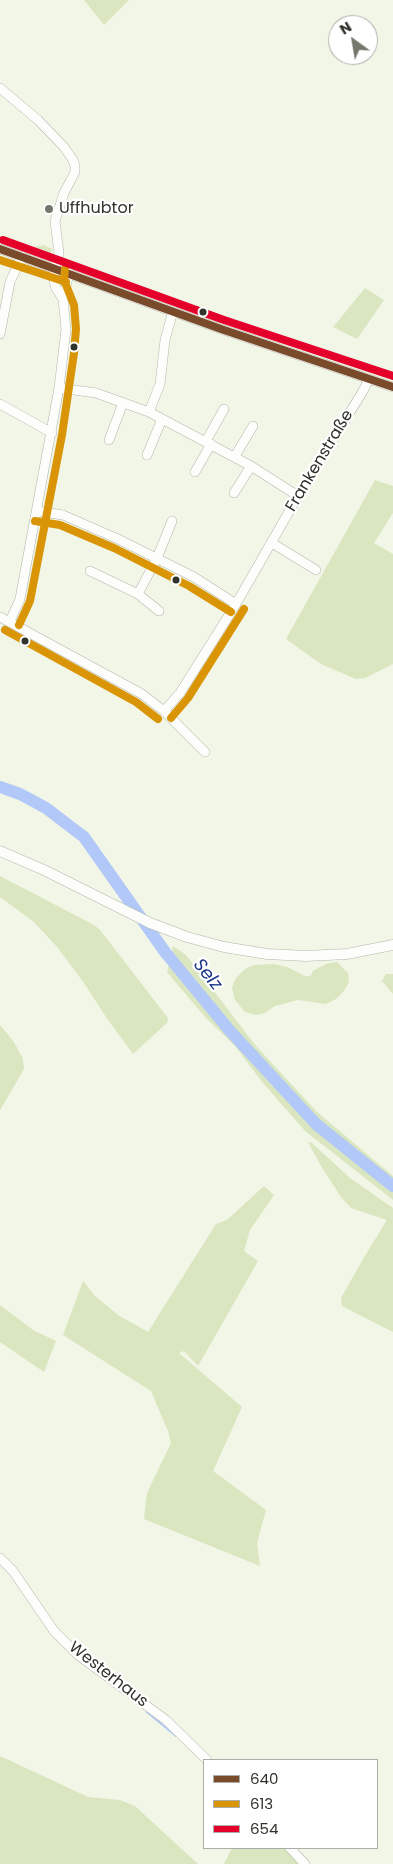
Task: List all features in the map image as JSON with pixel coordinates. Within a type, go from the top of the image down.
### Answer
[{"type":"main road","points":[[0,851],[150,922],[187,937],[224,947],[267,954],[306,956],[364,951],[393,945]]},
{"type":"street","points":[[0,88],[38,120],[64,147],[75,166],[75,172],[64,192],[55,221],[59,253],[54,282],[63,299]]},
{"type":"street","points":[[0,249],[393,388]]},
{"type":"street","points":[[0,334],[10,282],[22,256]]},
{"type":"street","points":[[10,621],[20,599],[60,388],[66,329],[63,299],[70,273]]},
{"type":"street","points":[[149,412],[160,384],[165,340],[173,311]]},
{"type":"street","name":"Frankenstraße","points":[[164,711],[180,693],[236,604],[298,496],[369,379]]},
{"type":"street","points":[[60,388],[96,393],[149,412],[235,456],[298,496]]},
{"type":"street","points":[[109,440],[123,403]]},
{"type":"street","points":[[0,404],[52,433]]},
{"type":"street","points":[[194,472],[224,409]]},
{"type":"street","points":[[147,455],[162,420]]},
{"type":"street","points":[[235,456],[253,426]]},
{"type":"street","points":[[234,494],[251,466]]},
{"type":"street","points":[[37,511],[63,516],[102,531],[194,578],[236,604]]},
{"type":"street","points":[[138,594],[157,558],[172,521]]},
{"type":"street","points":[[272,542],[316,570]]},
{"type":"street","points":[[90,571],[138,594],[160,611]]},
{"type":"street","points":[[0,616],[142,694],[164,711],[205,752]]},
{"type":"street","name":"Westerhaus","points":[[0,1558],[13,1571],[54,1631],[78,1655],[166,1720],[206,1759]]},
{"type":"street","points":[[291,1849],[305,1864]]},
{"type":"green space","points":[[84,0],[129,0],[104,25]]},
{"type":"green space","points":[[44,245],[52,249],[51,253],[43,256],[35,252],[35,247]]},
{"type":"green space","points":[[365,288],[384,300],[357,339],[333,327]]},
{"type":"green space","points":[[375,480],[393,486],[393,513],[374,543],[393,554],[393,664],[365,678],[356,679],[321,664],[286,639]]},
{"type":"green space","points":[[0,876],[94,925],[100,930],[168,1018],[167,1023],[133,1054],[58,948],[34,922],[0,897]]},
{"type":"green space","points":[[173,946],[186,955],[256,1046],[317,1112],[393,1176],[393,1200],[305,1131],[263,1083],[235,1046],[205,1017],[167,972]]},
{"type":"green space","points":[[337,962],[348,973],[349,982],[336,999],[326,1004],[298,1000],[275,1006],[265,1013],[256,1015],[245,1012],[235,1000],[232,988],[236,978],[245,969],[254,965],[274,964],[287,967],[305,976],[310,976],[314,970],[326,964]]},
{"type":"green space","points":[[386,974],[393,974],[393,994],[382,981]]},
{"type":"green space","points":[[0,1025],[14,1042],[23,1059],[24,1069],[0,1110]]},
{"type":"green space","points":[[308,1142],[312,1143],[350,1178],[393,1208],[393,1332],[342,1306],[341,1298],[387,1220],[351,1208],[341,1197]]},
{"type":"green space","points":[[264,1186],[274,1195],[250,1230],[244,1251],[258,1261],[198,1366],[184,1351],[179,1353],[242,1407],[213,1471],[266,1510],[257,1543],[260,1566],[144,1519],[147,1493],[171,1443],[168,1431],[151,1391],[63,1335],[83,1281],[94,1295],[118,1315],[148,1332],[216,1224],[227,1220]]},
{"type":"green space","points":[[0,1305],[33,1330],[56,1341],[44,1372],[0,1342]]},
{"type":"green space","points":[[0,1756],[88,1797],[120,1800],[135,1806],[198,1864],[0,1864]]},
{"type":"green space","points":[[232,1849],[285,1849],[299,1864],[224,1864]]},
{"type":"waterway","name":"Selz","points":[[0,787],[20,794],[46,808],[84,837],[165,952],[230,1031],[316,1124],[393,1186]]},
{"type":"waterway","points":[[147,1712],[176,1736]]},
{"type":"transit line","name":"654","points":[[3,240],[224,320],[393,376]]},
{"type":"transit line","name":"640","points":[[0,249],[221,329],[393,387]]},
{"type":"transit line","name":"613","points":[[0,260],[66,282]]},
{"type":"transit line","name":"613","points":[[19,625],[30,601],[62,435],[74,353],[76,329],[74,305],[64,280],[65,269]]},
{"type":"transit line","name":"613","points":[[35,521],[60,525],[114,548],[189,586],[231,612]]},
{"type":"transit line","name":"613","points":[[171,718],[188,698],[244,609]]},
{"type":"transit line","name":"613","points":[[5,630],[136,702],[158,719]]},
{"type":"place","name":"Uffhubtor","points":[[49,209]]}]
